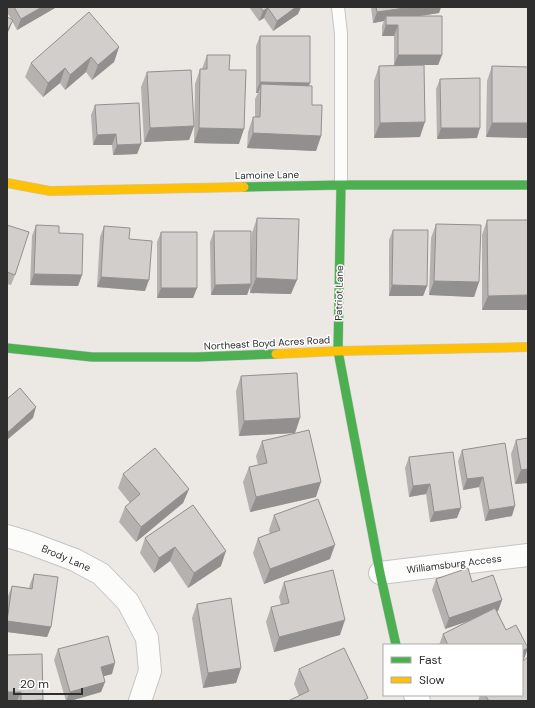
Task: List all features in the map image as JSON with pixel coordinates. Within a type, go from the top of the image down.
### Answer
[{"type":"street","name":"Lamoine Lane","points":[[7,183],[50,190],[341,185],[528,185]]},
{"type":"street","name":"Patriot Lane","points":[[341,185],[338,351],[380,573],[396,644]]},
{"type":"street","name":"Northeast Boyd Acres Road","points":[[7,348],[92,357],[197,357],[338,351],[528,347]]},
{"type":"street","name":"Brody Lane","points":[[7,536],[75,560],[101,574],[128,602],[147,638],[150,671],[140,701]]},
{"type":"street","name":"Williamsburg Access","points":[[380,573],[528,555]]},
{"type":"lane","name":"Patriot Lane","points":[[338,7],[341,34],[341,185]]},
{"type":"building","points":[[14,7],[42,7],[21,19]]},
{"type":"building","points":[[260,7],[296,7],[277,21],[268,8],[263,11]]},
{"type":"building","points":[[376,7],[412,7],[377,12]]},
{"type":"building","points":[[89,12],[119,47],[98,65],[91,57],[70,75],[65,68],[48,83],[31,63]]},
{"type":"building","points":[[386,16],[442,16],[442,55],[398,55],[398,25],[386,25]]},
{"type":"building","points":[[7,17],[13,20],[7,31]]},
{"type":"building","points":[[260,36],[310,36],[310,83],[260,82]]},
{"type":"building","points":[[207,55],[230,55],[229,70],[246,70],[244,129],[199,128],[200,69],[207,69]]},
{"type":"building","points":[[424,65],[425,122],[380,123],[379,66]]},
{"type":"building","points":[[492,66],[528,67],[528,123],[492,123]]},
{"type":"building","points":[[191,70],[194,126],[150,128],[147,72]]},
{"type":"building","points":[[480,78],[480,128],[441,128],[440,79]]},
{"type":"building","points":[[261,84],[312,86],[312,105],[322,105],[321,136],[253,133],[253,117],[260,117]]},
{"type":"building","points":[[139,103],[141,144],[117,145],[116,134],[97,135],[95,105]]},
{"type":"building","points":[[257,218],[299,219],[297,280],[256,278]]},
{"type":"building","points":[[487,220],[528,220],[528,295],[488,296]]},
{"type":"building","points":[[436,224],[481,225],[479,282],[434,281]]},
{"type":"building","points":[[7,225],[29,232],[15,275],[7,272]]},
{"type":"building","points":[[36,225],[59,226],[59,233],[83,234],[82,275],[34,274]]},
{"type":"building","points":[[104,226],[130,228],[129,239],[152,241],[149,280],[101,277]]},
{"type":"building","points":[[393,230],[428,230],[427,286],[392,285]]},
{"type":"building","points":[[214,231],[251,231],[251,284],[215,285]]},
{"type":"building","points":[[161,232],[197,232],[197,288],[161,288]]},
{"type":"building","points":[[297,373],[300,418],[244,421],[241,376]]},
{"type":"building","points":[[20,388],[36,407],[7,433],[7,399]]},
{"type":"building","points":[[309,430],[321,482],[256,497],[249,467],[267,463],[262,441]]},
{"type":"building","points":[[528,438],[528,469],[521,470],[516,440]]},
{"type":"building","points":[[505,443],[515,506],[489,510],[483,477],[467,479],[462,450]]},
{"type":"building","points":[[155,448],[189,489],[141,527],[125,507],[140,494],[123,474]]},
{"type":"building","points":[[453,452],[461,508],[434,512],[430,484],[413,486],[409,457]]},
{"type":"building","points":[[318,499],[335,545],[270,569],[258,538],[280,530],[274,515]]},
{"type":"building","points":[[193,505],[226,551],[194,573],[175,547],[159,558],[145,538]]},
{"type":"building","points":[[468,568],[472,582],[493,575],[502,600],[449,618],[436,579]]},
{"type":"building","points":[[333,570],[345,620],[279,637],[271,607],[289,603],[284,582]]},
{"type":"building","points":[[34,574],[58,577],[51,627],[7,621],[12,586],[32,589]]},
{"type":"building","points":[[231,598],[241,668],[208,673],[197,604]]},
{"type":"building","points":[[495,608],[506,630],[516,625],[528,648],[523,650],[523,644],[448,644],[443,634]]},
{"type":"building","points":[[108,636],[115,663],[101,667],[105,682],[70,692],[58,649]]},
{"type":"building","points":[[344,648],[368,698],[362,701],[288,701],[309,691],[299,669]]},
{"type":"building","points":[[42,654],[43,700],[21,701],[21,692],[7,692],[7,655]]},
{"type":"building","points":[[528,657],[528,701],[489,701],[486,696],[523,696],[523,661]]},
{"type":"traffic: fast","points":[[244,187],[341,185],[528,185]]},
{"type":"traffic: fast","points":[[341,185],[338,351],[380,573],[396,644]]},
{"type":"traffic: fast","points":[[7,348],[92,357],[197,357],[276,354]]},
{"type":"traffic: slow","points":[[7,183],[50,191],[244,187]]},
{"type":"traffic: slow","points":[[276,354],[338,351],[528,347]]}]
